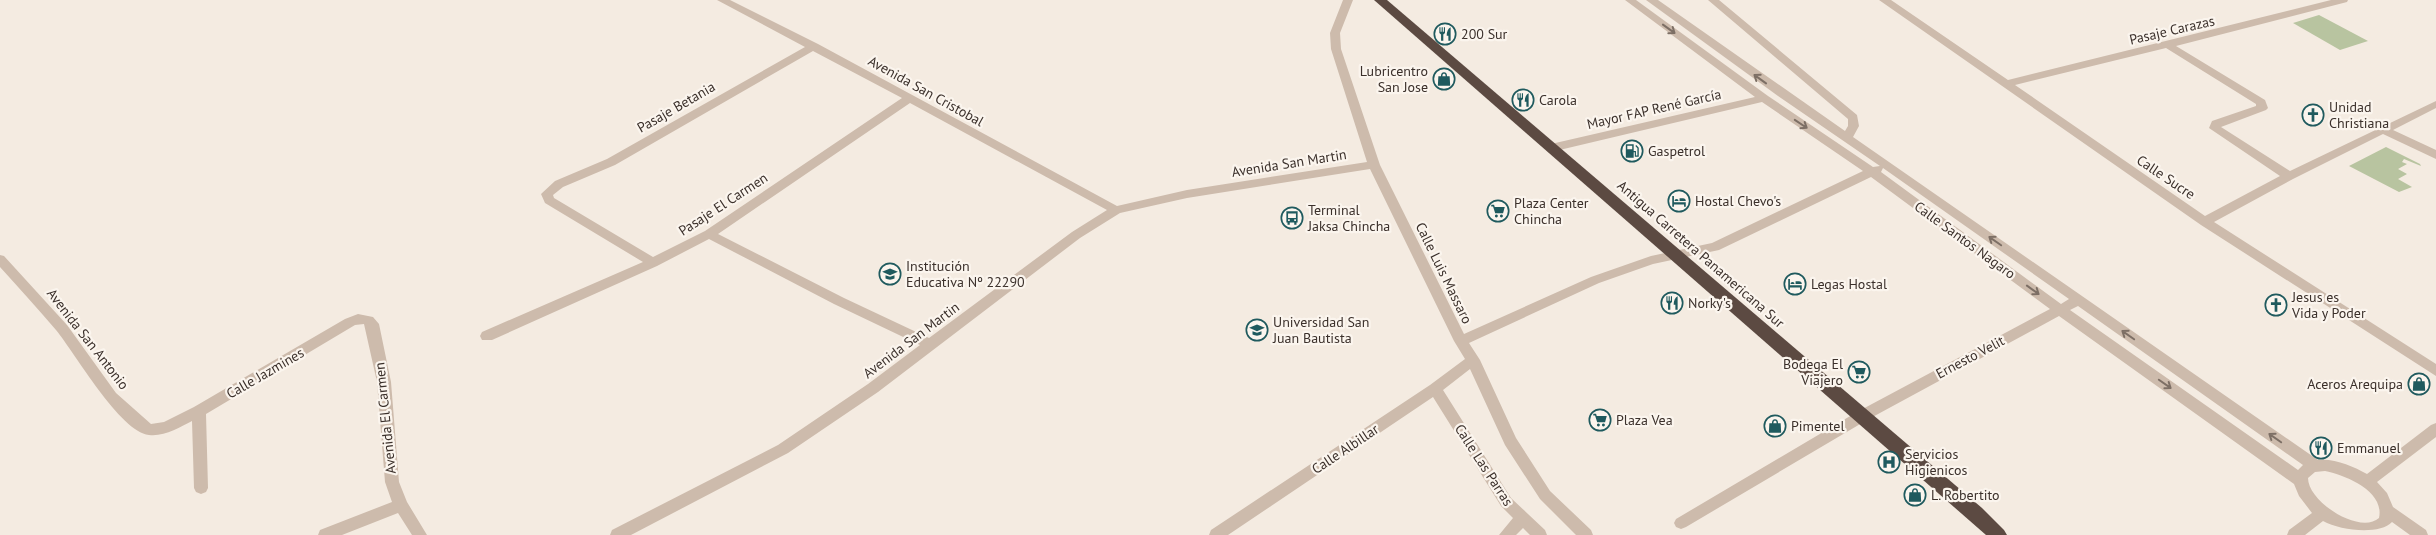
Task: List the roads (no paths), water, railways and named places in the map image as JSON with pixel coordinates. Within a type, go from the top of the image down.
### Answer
[{"type":"highway","name":"Antigua Carretera Panamericana Sur","points":[[1380,0],[1976,513],[1998,535]]},
{"type":"street","name":"Avenida San Cristobal","points":[[722,0],[814,46],[908,99],[1116,210]]},
{"type":"street","name":"Calle Luis Massaro","points":[[1348,0],[1335,33],[1336,49],[1374,165],[1461,341],[1473,360],[1514,449],[1545,495],[1586,535]]},
{"type":"street","name":"Calle Santos Nagaro","points":[[1632,0],[1764,98],[1872,172],[2059,309],[2300,480]]},
{"type":"street","name":"Calle Santos Nagaro","points":[[1650,0],[2315,466]]},
{"type":"street","points":[[1713,0],[1853,118],[1852,132],[1846,138]]},
{"type":"street","name":"Calle Sucre","points":[[1884,0],[2205,222],[2436,371]]},
{"type":"street","name":"Pasaje Carazas","points":[[2006,84],[2166,44],[2210,36],[2343,0]]},
{"type":"street","points":[[2166,44],[2261,102],[2262,108],[2216,124],[2215,128],[2289,176]]},
{"type":"street","name":"Pasaje Betania","points":[[654,263],[549,200],[547,194],[559,184],[611,162],[814,46]]},
{"type":"street","name":"Mayor FAP René García","points":[[1551,148],[1764,98]]},
{"type":"street","name":"Pasaje El Carmen","points":[[486,336],[654,263],[709,234],[908,99]]},
{"type":"street","points":[[2205,222],[2289,176],[2436,104]]},
{"type":"street","points":[[2384,130],[2436,155]]},
{"type":"street","name":"Avenida San Martin","points":[[617,535],[783,449],[873,388],[1076,235],[1116,210],[1187,194],[1374,165]]},
{"type":"street","points":[[1461,341],[1595,280],[1651,260],[1715,247],[1887,165]]},
{"type":"street","points":[[709,234],[839,301],[929,344]]},
{"type":"street","name":"Avenida San Antonio","points":[[0,259],[62,328],[111,397],[143,427],[156,430]]},
{"type":"street","name":"Ernesto Velit","points":[[1681,523],[1862,416],[2078,300]]},
{"type":"street","name":"Calle Jazmines","points":[[156,430],[199,410],[350,322],[362,319],[368,320],[372,324]]},
{"type":"street","name":"Avenida El Carmen","points":[[372,324],[384,382],[392,482],[401,505],[420,535]]},
{"type":"street","name":"Calle Albillar","points":[[1216,535],[1435,388],[1473,360]]},
{"type":"street","name":"Calle Las Parras","points":[[1435,388],[1501,494],[1522,520],[1540,535]]},
{"type":"street","points":[[199,410],[201,488]]},
{"type":"street","points":[[2367,482],[2436,429]]},
{"type":"street","points":[[2388,511],[2387,520],[2376,532],[2344,524],[2323,513],[2308,498],[2302,489],[2300,480],[2307,468],[2315,466],[2336,467],[2367,482],[2380,494],[2388,511],[2420,535]]},
{"type":"street","points":[[325,535],[401,505]]},
{"type":"street","points":[[2294,535],[2323,513]]},
{"type":"street","points":[[1506,535],[1522,520]]},
{"type":"place","name":"200 Sur","points":[[1445,34]]},
{"type":"place","name":"Lubricentro San Jose","points":[[1444,79]]},
{"type":"place","name":"Carola","points":[[1523,100]]},
{"type":"place","name":"Unidad Christiana","points":[[2313,115]]},
{"type":"place","name":"Gaspetrol","points":[[1632,151]]},
{"type":"place","name":"Hostal Chevo's","points":[[1679,201]]},
{"type":"place","name":"Plaza Center Chincha","points":[[1498,211]]},
{"type":"place","name":"Terminal Jaksa Chincha","points":[[1292,218]]},
{"type":"place","name":"Institución Educativa Nº 22290","points":[[890,274]]},
{"type":"place","name":"Legas Hostal","points":[[1795,284]]},
{"type":"place","name":"Norky's","points":[[1672,303]]},
{"type":"place","name":"Jesus es Vida y Poder","points":[[2276,305]]},
{"type":"place","name":"Universidad San Juan Bautista","points":[[1257,330]]},
{"type":"place","name":"Bodega El Viajero","points":[[1859,372]]},
{"type":"place","name":"Aceros Arequipa","points":[[2419,384]]},
{"type":"place","name":"Plaza Vea","points":[[1600,420]]},
{"type":"place","name":"Pimentel","points":[[1775,426]]},
{"type":"place","name":"Emmanuel","points":[[2321,448]]},
{"type":"place","name":"Servicios Higienicos","points":[[1889,462]]},
{"type":"place","name":"L. Robertito","points":[[1915,495]]}]
